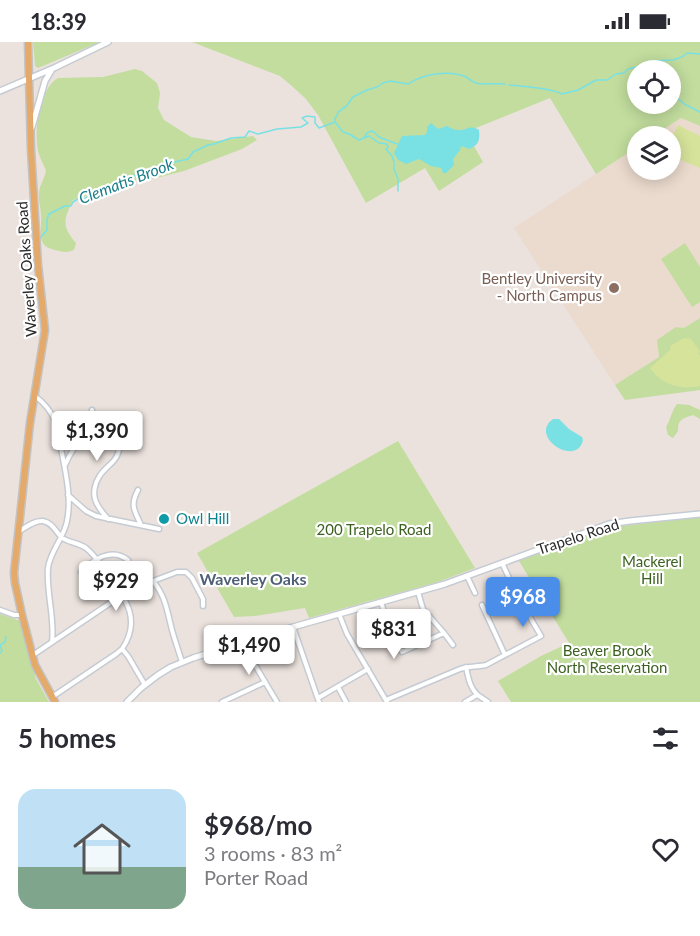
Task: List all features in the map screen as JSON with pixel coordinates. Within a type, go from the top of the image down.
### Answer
[{"type":"main road","name":"Waverley Oaks Road","points":[[28,42],[38,266],[45,326],[30,423],[14,573],[32,655],[37,670],[54,700]]},
{"type":"main road","points":[[0,91],[29,80],[108,42]]},
{"type":"main road","points":[[32,135],[34,117],[44,83],[54,68]]},
{"type":"main road","name":"Trapelo Road","points":[[127,702],[162,672],[182,662],[339,613],[418,592],[609,524],[700,514]]},
{"type":"street","points":[[35,396],[49,410],[59,431],[69,505],[67,522],[62,537],[51,555],[48,572],[54,629],[52,642]]},
{"type":"street","points":[[92,410],[95,430]]},
{"type":"street","points":[[64,465],[76,443],[95,430],[103,430],[116,437],[118,444],[116,457],[99,476],[94,489],[97,505],[108,519]]},
{"type":"street","points":[[138,490],[133,505],[141,525]]},
{"type":"street","points":[[68,494],[91,514],[159,529]]},
{"type":"street","points":[[17,533],[32,524],[43,521],[52,526],[66,540],[84,547],[97,558],[129,609],[131,625],[129,636],[122,649],[54,700]]},
{"type":"street","points":[[81,572],[97,558],[108,555],[116,554],[128,560]]},
{"type":"street","points":[[339,613],[347,634],[386,701],[466,667],[486,664],[541,636],[517,595],[502,563]]},
{"type":"street","points":[[32,655],[122,596],[177,572],[186,572],[194,581],[203,599],[203,606]]},
{"type":"street","points":[[467,576],[475,592]]},
{"type":"street","points":[[153,581],[167,606],[182,662]]},
{"type":"street","points":[[418,592],[423,609],[453,645]]},
{"type":"street","points":[[381,602],[388,625],[402,652],[444,633]]},
{"type":"street","points":[[482,604],[505,655]]},
{"type":"street","points":[[0,610],[16,616],[22,615]]},
{"type":"street","points":[[293,627],[318,700],[368,669]]},
{"type":"street","points":[[243,642],[277,702]]},
{"type":"street","points":[[122,649],[145,685]]},
{"type":"street","points":[[466,667],[469,680],[477,695],[488,702]]},
{"type":"street","points":[[222,702],[265,682]]},
{"type":"street","points":[[338,687],[346,702]]},
{"type":"street","points":[[465,702],[477,695]]},
{"type":"shaded area","name":"Bentley University - North Campus","points":[[681,118],[700,126],[700,318],[684,328],[676,327],[659,357],[615,385],[514,228],[627,154],[627,180],[681,180],[681,126],[669,126]]},
{"type":"green space","points":[[33,42],[100,42],[38,68],[35,66]]},
{"type":"green space","points":[[192,42],[700,42],[700,126],[681,118],[669,126],[627,126],[627,154],[596,174],[550,98],[466,132],[483,162],[439,191],[425,168],[366,203],[318,115],[306,99],[280,76]]},
{"type":"green space","points":[[135,69],[142,71],[157,83],[160,93],[158,108],[164,120],[191,137],[216,141],[253,136],[257,140],[242,149],[184,171],[148,180],[136,180],[115,191],[97,192],[73,200],[68,212],[66,227],[76,243],[74,250],[65,252],[49,248],[42,242],[41,237],[39,192],[46,170],[38,150],[37,135],[40,107],[47,89],[58,78],[103,77]]},
{"type":"green space","points":[[681,126],[700,136],[700,168],[681,160]]},
{"type":"green space","points":[[685,243],[700,267],[700,302],[692,307],[661,259]]},
{"type":"green space","points":[[700,318],[700,390],[625,400],[615,385],[659,357],[657,340],[676,327],[684,328]]},
{"type":"green space","points":[[684,338],[691,339],[700,351],[700,386],[672,385],[660,379],[650,368],[671,349],[670,346]]},
{"type":"green space","points":[[677,404],[689,405],[700,410],[700,419],[693,415],[682,420],[673,438],[668,435],[666,427]]},
{"type":"green space","name":"200 Trapelo Road","points":[[398,441],[475,568],[438,582],[309,618],[305,608],[234,617],[197,553]]},
{"type":"green space","points":[[700,517],[700,702],[511,702],[498,681],[569,643],[519,561],[614,527]]},
{"type":"green space","points":[[0,614],[20,621],[36,679],[49,702],[0,702]]},
{"type":"water","points":[[431,123],[438,129],[447,126],[458,130],[475,128],[479,130],[477,144],[469,149],[462,146],[453,159],[454,165],[446,173],[443,173],[441,168],[431,166],[419,159],[406,164],[398,160],[394,153],[402,136],[425,135]]},
{"type":"water","points":[[553,419],[559,419],[582,437],[579,448],[572,451],[564,450],[556,447],[550,441],[546,434],[547,426]]},
{"type":"waterway","name":"Clematis Brook","points":[[509,85],[544,89],[562,94],[578,90],[596,80],[607,80],[616,74],[624,73],[628,69],[651,61],[673,60],[687,53],[700,54]]},
{"type":"waterway","name":"Clematis Brook","points":[[40,238],[47,230],[49,214],[65,206],[71,206],[78,199],[107,190],[113,185],[121,185],[136,175],[142,176],[148,171],[161,171],[170,163],[188,159],[193,152],[208,145],[231,138],[245,137],[249,131],[258,134],[277,129],[301,127],[308,123],[302,118],[307,116],[315,117],[315,123],[319,128],[335,122],[338,112],[345,108],[353,97],[383,83],[390,81],[408,84],[428,75],[451,73],[476,83],[505,84]]},
{"type":"waterway","points":[[681,101],[700,112]]},
{"type":"waterway","points":[[335,122],[343,132],[359,140],[369,136],[379,143],[387,144],[386,149],[392,156],[398,179],[398,191]]},
{"type":"waterway","points":[[364,138],[371,131],[397,144]]},
{"type":"waterway","points":[[0,653],[2,651],[0,645],[5,642],[6,637]]},
{"type":"place","name":"Bentley University - North Campus","points":[[614,288]]},
{"type":"place","name":"Owl Hill","points":[[164,519]]},
{"type":"district","name":"Waverley Oaks","points":[[253,579]]},
{"type":"park label","name":"Mackerel Hill","points":[[652,570]]},
{"type":"park label","name":"Beaver Brook North Reservation","points":[[607,660]]}]
